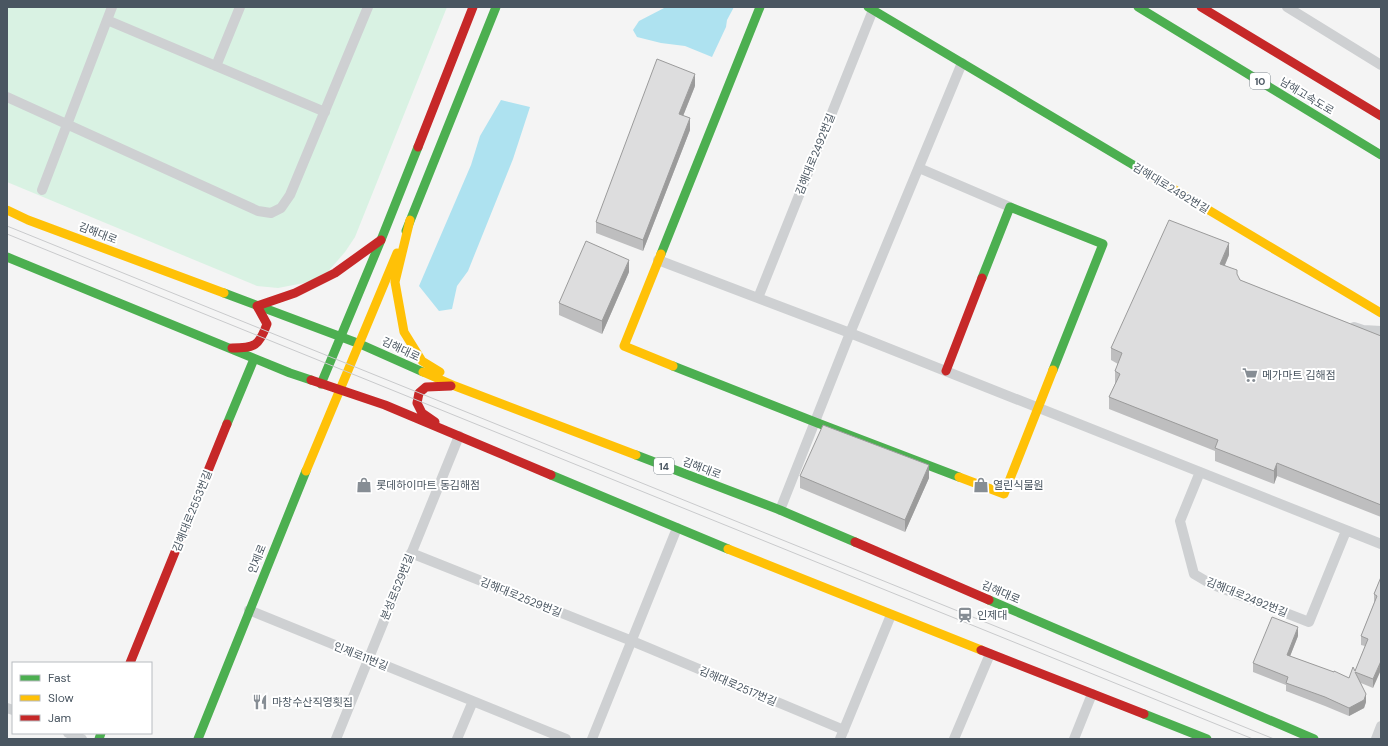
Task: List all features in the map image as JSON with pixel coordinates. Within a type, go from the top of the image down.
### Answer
[{"type":"main road","points":[[321,384],[381,240],[473,7]]},
{"type":"main road","points":[[483,397],[422,361],[404,332],[395,282],[410,220],[496,7]]},
{"type":"main road","points":[[760,7],[624,346],[815,422],[1004,494],[1103,244],[1010,207],[946,371]]},
{"type":"main road","name":"남해고속도로","points":[[1138,7],[1381,155]]},
{"type":"main road","name":"남해고속도로","points":[[1201,7],[1381,116]]},
{"type":"main road","name":"김해대로2492번길","points":[[871,8],[1381,313]]},
{"type":"main road","name":"김해대로","points":[[7,210],[28,220],[341,336],[455,386],[780,510],[1314,739]]},
{"type":"main road","name":"인제로","points":[[198,739],[249,610],[410,220]]},
{"type":"main road","points":[[227,348],[250,348],[261,340],[267,324],[257,306],[295,293],[335,273],[381,240]]},
{"type":"main road","points":[[7,257],[254,359],[321,384],[385,405],[677,528],[891,615],[1207,739]]},
{"type":"main road","name":"김해대로2553번길","points":[[130,662],[254,359]]},
{"type":"main road","points":[[454,434],[422,413],[417,403],[419,393],[426,387],[455,386]]},
{"type":"street","points":[[42,190],[112,7]]},
{"type":"street","points":[[216,66],[240,7]]},
{"type":"street","points":[[7,97],[258,211],[271,213],[281,208],[290,195],[368,7]]},
{"type":"street","points":[[1287,7],[1381,65]]},
{"type":"street","name":"김해대로2492번길","points":[[758,298],[871,8]]},
{"type":"street","points":[[107,20],[324,112]]},
{"type":"street","points":[[780,510],[850,333],[962,63]]},
{"type":"street","points":[[919,168],[1010,207]]},
{"type":"street","points":[[658,260],[850,333],[1381,544]]},
{"type":"street","points":[[1342,322],[1363,330],[1381,330]]},
{"type":"street","name":"분성로529번길","points":[[336,739],[411,553],[454,434]]},
{"type":"street","name":"김해대로2492번길","points":[[1200,472],[1180,521],[1194,574],[1211,584],[1309,622],[1346,531]]},
{"type":"street","points":[[592,739],[677,528]]},
{"type":"street","name":"김해대로2529번길","points":[[411,553],[632,641]]},
{"type":"street","name":"인제로11번길","points":[[249,610],[566,739]]},
{"type":"street","name":"김해대로2517번길","points":[[632,641],[842,735],[891,615]]},
{"type":"street","points":[[954,739],[990,654]]},
{"type":"street","points":[[1074,739],[1092,694]]},
{"type":"street","points":[[457,739],[473,701]]},
{"type":"street","points":[[1376,739],[1381,726]]},
{"type":"street","points":[[70,734],[82,739]]},
{"type":"green space","points":[[7,7],[447,7],[355,237],[345,252],[325,275],[304,283],[278,288],[257,286],[7,182]]},
{"type":"water","points":[[666,7],[734,7],[712,57],[685,46],[661,43],[637,37],[633,30],[639,21]]},
{"type":"water","points":[[501,100],[530,107],[513,159],[468,271],[457,286],[452,309],[439,311],[419,286],[471,165],[480,136]]},
{"type":"building","points":[[657,59],[695,74],[679,114],[690,118],[643,240],[596,222]]},
{"type":"building","name":"메가마트 김해점","points":[[1169,220],[1229,243],[1220,264],[1237,270],[1240,280],[1381,336],[1381,505],[1277,463],[1274,471],[1215,448],[1218,440],[1109,397],[1120,374],[1115,371],[1122,353],[1111,348]]},
{"type":"building","points":[[586,241],[629,260],[602,321],[559,303]]},
{"type":"building","points":[[823,425],[929,465],[905,520],[800,476]]},
{"type":"building","points":[[1381,577],[1381,661],[1373,679],[1355,672],[1366,694],[1364,700],[1349,708],[1325,697],[1286,683],[1288,677],[1253,663],[1272,617],[1298,627],[1287,655],[1334,671],[1349,678],[1353,667],[1355,671],[1368,639],[1361,636],[1377,596],[1374,594]]},
{"type":"tram line","points":[[7,226],[1274,739]]},
{"type":"tram line","points":[[7,234],[1253,739]]},
{"type":"traffic: fast","points":[[406,231],[496,7]]},
{"type":"traffic: fast","points":[[661,254],[760,7]]},
{"type":"traffic: fast","points":[[868,7],[1140,169]]},
{"type":"traffic: fast","points":[[1138,7],[1381,155]]},
{"type":"traffic: fast","points":[[321,384],[418,147]]},
{"type":"traffic: fast","points":[[982,278],[1010,207],[1103,244],[1053,370]]},
{"type":"traffic: fast","points":[[7,257],[290,373],[311,380]]},
{"type":"traffic: fast","points":[[224,293],[360,344],[423,372]]},
{"type":"traffic: fast","points":[[227,424],[254,359]]},
{"type":"traffic: fast","points":[[673,366],[959,477]]},
{"type":"traffic: fast","points":[[636,455],[780,510],[855,542]]},
{"type":"traffic: fast","points":[[198,739],[306,471]]},
{"type":"traffic: fast","points":[[551,475],[728,549]]},
{"type":"traffic: fast","points":[[989,600],[1314,739]]},
{"type":"traffic: fast","points":[[1144,714],[1207,739]]},
{"type":"traffic: fast","points":[[99,739],[101,734]]},
{"type":"traffic: slow","points":[[1140,169],[1381,313]]},
{"type":"traffic: slow","points":[[7,210],[28,220],[224,293]]},
{"type":"traffic: slow","points":[[410,220],[395,282],[404,332],[422,361],[440,372]]},
{"type":"traffic: slow","points":[[306,471],[397,253]]},
{"type":"traffic: slow","points":[[661,254],[624,346],[673,366]]},
{"type":"traffic: slow","points":[[959,477],[1004,494],[1053,370]]},
{"type":"traffic: slow","points":[[423,372],[455,386],[636,455]]},
{"type":"traffic: slow","points":[[728,549],[981,650]]},
{"type":"traffic: jam","points":[[418,147],[473,7]]},
{"type":"traffic: jam","points":[[1201,7],[1381,116]]},
{"type":"traffic: jam","points":[[232,348],[251,346],[261,337],[267,324],[257,306],[295,293],[335,273],[381,240]]},
{"type":"traffic: jam","points":[[946,371],[982,278]]},
{"type":"traffic: jam","points":[[311,380],[385,405],[551,475]]},
{"type":"traffic: jam","points":[[435,422],[422,413],[417,403],[419,393],[426,387],[451,386]]},
{"type":"traffic: jam","points":[[130,662],[227,424]]},
{"type":"traffic: jam","points":[[855,542],[989,600]]},
{"type":"traffic: jam","points":[[981,650],[1144,714]]},
{"type":"place","name":"메가마트 김해점","points":[[1250,375]]},
{"type":"place","name":"롯데하이마트 동김해점","points":[[364,485]]},
{"type":"place","name":"열린식물원","points":[[981,485]]},
{"type":"place","name":"인제대","points":[[965,615]]},
{"type":"place","name":"마창수산직영횟집","points":[[260,702]]}]
